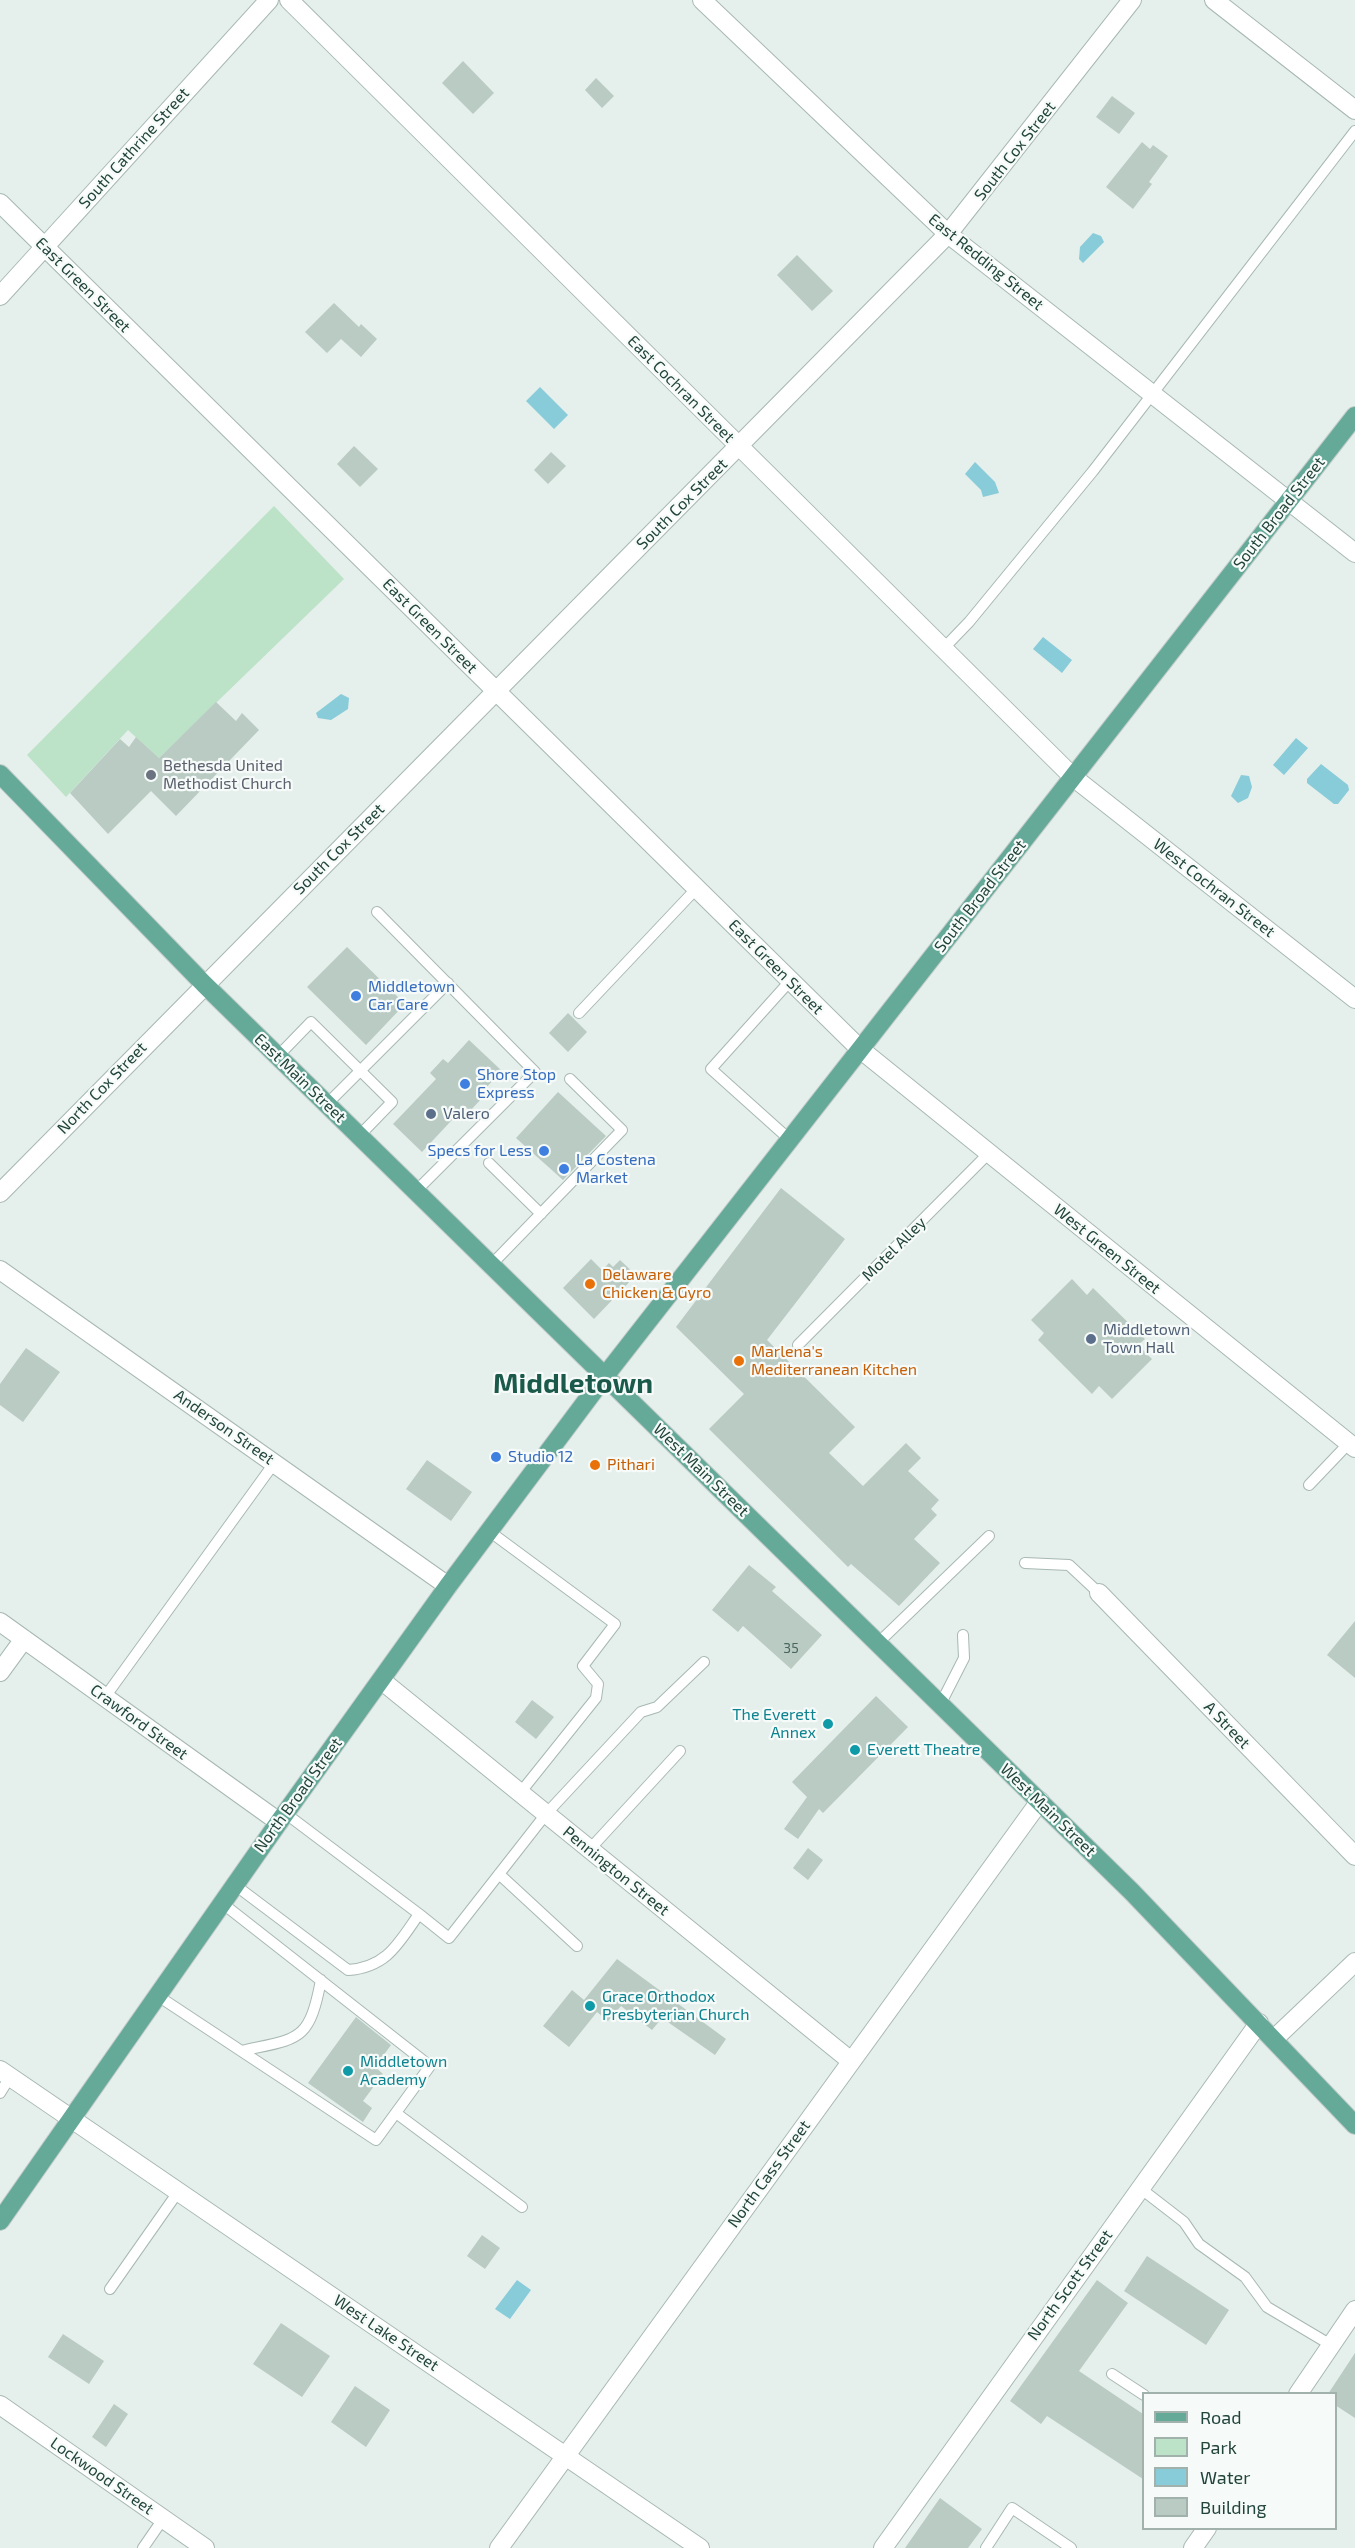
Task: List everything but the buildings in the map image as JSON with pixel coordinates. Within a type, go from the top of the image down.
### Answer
[{"type":"main road","name":"South Broad Street","points":[[605,1376],[1355,416]]},
{"type":"main road","name":"East Main Street","points":[[0,774],[204,984],[605,1376]]},
{"type":"main road","name":"North Broad Street","points":[[0,2221],[282,1817],[448,1586],[605,1376]]},
{"type":"main road","name":"West Main Street","points":[[605,1376],[1040,1801],[1259,2023],[1355,2125]]},
{"type":"street","name":"South Cathrine Street","points":[[0,296],[269,0]]},
{"type":"street","name":"East Cochran Street","points":[[289,0],[1073,777]]},
{"type":"street","name":"East Redding Street","points":[[702,0],[948,234],[1355,552]]},
{"type":"street","name":"South Cox Street","points":[[204,984],[948,234],[1132,0]]},
{"type":"street","points":[[1214,0],[1355,110]]},
{"type":"street","name":"East Green Street","points":[[0,203],[860,1049]]},
{"type":"street","name":"West Cochran Street","points":[[1073,777],[1355,999]]},
{"type":"street","name":"North Cox Street","points":[[0,1193],[204,984]]},
{"type":"street","name":"West Green Street","points":[[860,1049],[1352,1445]]},
{"type":"street","name":"Anderson Street","points":[[0,1270],[448,1586]]},
{"type":"street","name":"A Street","points":[[1099,1593],[1355,1856]]},
{"type":"street","name":"Crawford Street","points":[[0,1622],[105,1697],[282,1817]]},
{"type":"street","points":[[0,1672],[24,1639]]},
{"type":"street","name":"Pennington Street","points":[[381,1680],[850,2061]]},
{"type":"street","name":"North Cass Street","points":[[499,2548],[1040,1801]]},
{"type":"street","points":[[1274,2039],[1355,1962]]},
{"type":"street","name":"North Scott Street","points":[[883,2548],[1259,2023]]},
{"type":"street","name":"West Lake Street","points":[[5,2074],[700,2548]]},
{"type":"street","points":[[1300,2392],[1355,2310]]},
{"type":"street","name":"Lockwood Street","points":[[0,2405],[205,2548]]},
{"type":"street","points":[[1194,2548],[1206,2530]]},
{"type":"lane","points":[[943,649],[969,622],[1094,471],[1151,393],[1355,131]]},
{"type":"lane","points":[[579,1013],[696,889]]},
{"type":"lane","points":[[377,912],[535,1072],[416,1191]]},
{"type":"lane","points":[[789,1139],[711,1069],[790,981]]},
{"type":"lane","points":[[327,1104],[448,983]]},
{"type":"lane","points":[[278,1056],[311,1022],[392,1102],[359,1136]]},
{"type":"lane","points":[[491,1265],[622,1130],[570,1079]]},
{"type":"lane","name":"Motel Alley","points":[[798,1346],[989,1153]]},
{"type":"lane","points":[[489,1163],[540,1214]]},
{"type":"lane","points":[[1309,1485],[1352,1445]]},
{"type":"lane","points":[[105,1697],[275,1462]]},
{"type":"lane","points":[[489,1531],[615,1624],[583,1666],[598,1684],[596,1698],[520,1793]]},
{"type":"lane","points":[[878,1643],[989,1536]]},
{"type":"lane","points":[[1025,1563],[1069,1565],[1099,1593]]},
{"type":"lane","points":[[940,1705],[964,1658],[963,1635]]},
{"type":"lane","points":[[282,1817],[419,1914],[449,1938],[546,1815],[641,1712],[657,1707],[704,1662]]},
{"type":"lane","points":[[589,1850],[680,1751]]},
{"type":"lane","points":[[499,1874],[577,1946]]},
{"type":"lane","points":[[235,1885],[348,1970],[369,1968],[396,1947],[419,1914]]},
{"type":"lane","points":[[158,1996],[376,2140],[430,2066],[222,1903]]},
{"type":"lane","points":[[241,2051],[293,2039],[307,2029],[315,2012],[321,1980]]},
{"type":"lane","points":[[0,2093],[5,2074]]},
{"type":"lane","points":[[396,2113],[522,2207]]},
{"type":"lane","points":[[1140,2188],[1184,2222],[1199,2244],[1245,2277],[1267,2307],[1331,2345]]},
{"type":"lane","points":[[110,2289],[178,2192]]},
{"type":"lane","points":[[1112,2374],[1142,2394]]},
{"type":"lane","points":[[986,2548],[1012,2508],[1071,2548]]},
{"type":"lane","points":[[143,2548],[163,2518]]},
{"type":"green space","points":[[274,506],[344,579],[159,758],[128,730],[66,797],[27,755]]},
{"type":"water","points":[[1093,233],[1101,236],[1104,242],[1083,263],[1079,259],[1080,247]]},
{"type":"water","points":[[540,387],[568,415],[554,429],[526,401]]},
{"type":"water","points":[[975,462],[995,482],[999,493],[983,497],[981,490],[965,474]]},
{"type":"water","points":[[1043,637],[1072,660],[1062,673],[1033,649]]},
{"type":"water","points":[[341,694],[349,698],[348,709],[331,720],[318,718],[316,713]]},
{"type":"water","points":[[1296,738],[1308,748],[1284,775],[1273,765]]},
{"type":"water","points":[[1321,764],[1348,785],[1349,790],[1338,804],[1334,804],[1307,783],[1307,779]]},
{"type":"water","points":[[1241,775],[1249,776],[1252,787],[1248,798],[1238,803],[1231,796]]},
{"type":"water","points":[[517,2280],[531,2290],[510,2319],[495,2309]]},
{"type":"place","name":"Bethesda United Methodist Church","points":[[151,775]]},
{"type":"place","name":"Middletown Car Care","points":[[356,996]]},
{"type":"place","name":"Shore Stop Express","points":[[465,1084]]},
{"type":"place","name":"Valero","points":[[431,1114]]},
{"type":"place","name":"Specs for Less","points":[[544,1151]]},
{"type":"place","name":"La Costena Market","points":[[564,1169]]},
{"type":"place","name":"Delaware Chicken & Gyro","points":[[590,1284]]},
{"type":"place","name":"Middletown Town Hall","points":[[1091,1339]]},
{"type":"place","name":"Marlena's Mediterranean Kitchen","points":[[739,1361]]},
{"type":"place","name":"Studio 12","points":[[496,1457]]},
{"type":"place","name":"Pithari","points":[[595,1465]]},
{"type":"place","name":"The Everett Annex","points":[[828,1724]]},
{"type":"place","name":"Everett Theatre","points":[[855,1750]]},
{"type":"place","name":"Grace Orthodox Presbyterian Church","points":[[590,2006]]},
{"type":"place","name":"Middletown Academy","points":[[348,2071]]},
{"type":"district","name":"Middletown","points":[[573,1384]]}]
